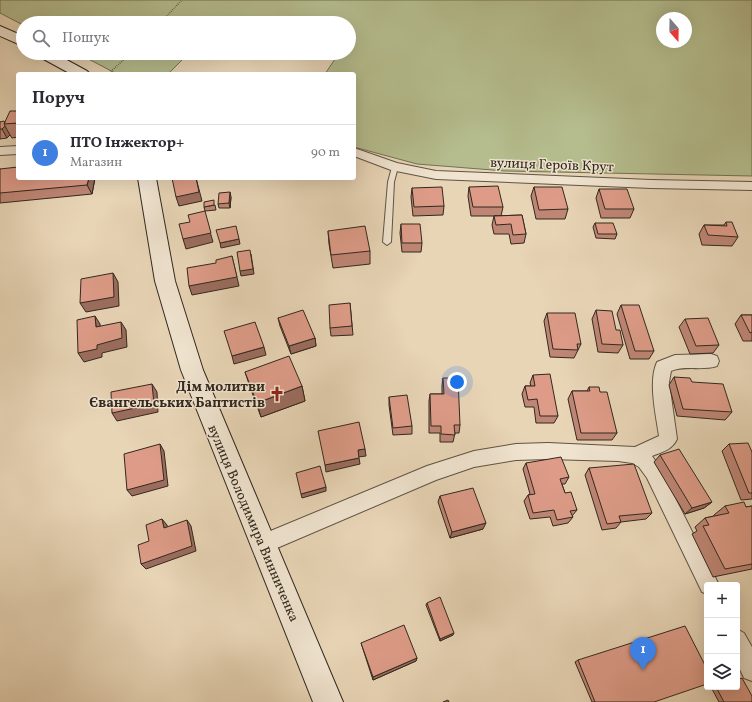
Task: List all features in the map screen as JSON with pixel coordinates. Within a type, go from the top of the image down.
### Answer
[{"type":"main road","points":[[0,30],[16,38]]},
{"type":"main road","points":[[56,60],[78,72]]},
{"type":"main road","name":"вулиця Володимира Винниченка","points":[[148,180],[165,281],[182,340],[207,410],[328,702]]},
{"type":"street","points":[[0,151],[16,150]]},
{"type":"street","name":"вулиця Героїв Крут","points":[[356,153],[395,167],[423,174],[464,177],[651,184],[752,186]]},
{"type":"street","points":[[635,456],[662,444],[668,439],[661,382],[663,366],[675,362],[712,361]]},
{"type":"street","points":[[262,544],[433,472],[474,459],[516,452],[548,451],[618,453],[635,456],[645,461],[653,472],[708,582]]},
{"type":"street","points":[[740,646],[752,670]]},
{"type":"lane","points":[[387,242],[391,182],[395,167]]},
{"type":"path","points":[[167,16],[182,0]]},
{"type":"path","points":[[110,72],[123,60]]},
{"type":"green space","points":[[0,0],[752,0],[752,176],[505,171],[417,164],[356,148],[356,72],[326,72],[334,60],[356,60],[356,16],[16,16],[16,21],[0,13]]},
{"type":"green space","points":[[90,60],[182,60],[170,72],[113,72]]},
{"type":"building","points":[[10,111],[16,111],[16,123],[4,124]]},
{"type":"building","points":[[4,121],[5,126],[0,129],[0,122]]},
{"type":"building","points":[[16,167],[16,180],[88,180],[87,185],[0,193],[0,169]]},
{"type":"building","points":[[172,180],[196,180],[199,192],[176,197]]},
{"type":"building","points":[[498,186],[503,207],[473,207],[469,187]]},
{"type":"building","points":[[442,187],[444,206],[414,207],[412,188]]},
{"type":"building","points":[[534,187],[562,187],[568,209],[539,210]]},
{"type":"building","points":[[599,189],[627,189],[634,209],[605,209]]},
{"type":"building","points":[[230,192],[229,203],[218,204],[219,193]]},
{"type":"building","points":[[214,200],[214,205],[204,207],[204,202]]},
{"type":"building","points":[[205,211],[211,233],[183,239],[179,224],[190,222],[188,215]]},
{"type":"building","points":[[522,215],[526,234],[513,235],[511,224],[496,225],[494,216]]},
{"type":"building","points":[[726,222],[732,222],[738,237],[708,235],[704,225],[727,226]]},
{"type":"building","points":[[595,223],[613,223],[617,234],[598,234]]},
{"type":"building","points":[[401,224],[420,224],[422,243],[402,243]]},
{"type":"building","points":[[236,226],[239,239],[220,243],[216,230]]},
{"type":"building","points":[[365,226],[370,251],[331,255],[328,231]]},
{"type":"building","points":[[250,250],[253,269],[240,271],[237,252]]},
{"type":"building","points":[[232,256],[237,277],[189,286],[187,268],[216,263],[216,260]]},
{"type":"building","points":[[113,273],[114,297],[80,303],[81,279]]},
{"type":"building","points":[[350,303],[352,326],[330,328],[329,305]]},
{"type":"building","points":[[621,305],[639,305],[654,351],[635,351]]},
{"type":"building","points":[[303,310],[315,338],[289,346],[278,318]]},
{"type":"building","points":[[596,310],[612,311],[616,330],[620,330],[623,345],[602,344]]},
{"type":"building","points":[[547,313],[575,313],[581,344],[577,344],[578,350],[553,349]]},
{"type":"building","points":[[741,315],[752,315],[752,332],[750,333]]},
{"type":"building","points":[[95,316],[96,327],[121,322],[122,338],[97,345],[97,349],[78,353],[77,320]]},
{"type":"building","points":[[708,318],[719,345],[696,346],[685,319]]},
{"type":"building","points":[[255,322],[264,347],[232,356],[224,331]]},
{"type":"building","points":[[289,356],[302,386],[257,403],[245,372]]},
{"type":"building","points":[[550,374],[558,416],[540,416],[537,399],[528,400],[525,386],[535,386],[533,375]]},
{"type":"building","points":[[674,377],[690,378],[692,382],[723,384],[732,412],[683,409]]},
{"type":"building","points":[[443,378],[458,378],[460,425],[454,425],[455,435],[441,434],[441,426],[431,426],[430,394],[444,394]]},
{"type":"building","points":[[152,384],[154,404],[112,413],[111,392]]},
{"type":"building","points":[[589,387],[599,387],[600,392],[607,392],[617,433],[581,433],[572,391],[590,391]]},
{"type":"building","points":[[407,395],[412,426],[393,428],[389,397]]},
{"type":"building","points":[[359,422],[365,449],[358,450],[359,458],[325,465],[318,431]]},
{"type":"building","points":[[748,443],[752,452],[752,493],[749,493],[729,444]]},
{"type":"building","points":[[160,444],[164,480],[127,490],[124,454]]},
{"type":"building","points":[[679,449],[712,502],[692,508],[660,455]]},
{"type":"building","points":[[561,457],[569,477],[560,479],[565,493],[571,492],[577,510],[570,511],[573,517],[557,520],[554,510],[533,513],[528,495],[535,494],[526,463]]},
{"type":"building","points":[[634,464],[652,513],[619,516],[621,522],[607,524],[589,468]]},
{"type":"building","points":[[320,466],[326,487],[301,494],[296,473]]},
{"type":"building","points":[[473,488],[486,523],[452,532],[440,496]]},
{"type":"building","points":[[744,502],[746,507],[752,506],[752,564],[725,569],[703,526],[709,525],[705,518],[729,513],[725,506]]},
{"type":"building","points":[[162,519],[164,528],[187,520],[192,546],[141,564],[138,545],[149,541],[146,525]]},
{"type":"building","points":[[440,597],[454,633],[440,639],[427,603]]},
{"type":"building","points":[[404,625],[417,658],[373,677],[361,643]]},
{"type":"building","points":[[685,626],[704,663],[704,685],[654,702],[595,702],[578,660]]},
{"type":"building","points":[[742,678],[752,696],[752,702],[724,702],[718,690],[740,690],[740,679]]},
{"type":"place","name":"Дім молитви Євангельських Баптистів","points":[[277,394]]},
{"type":"place","name":"ПТО Інжектор+","points":[[643,670]]}]
